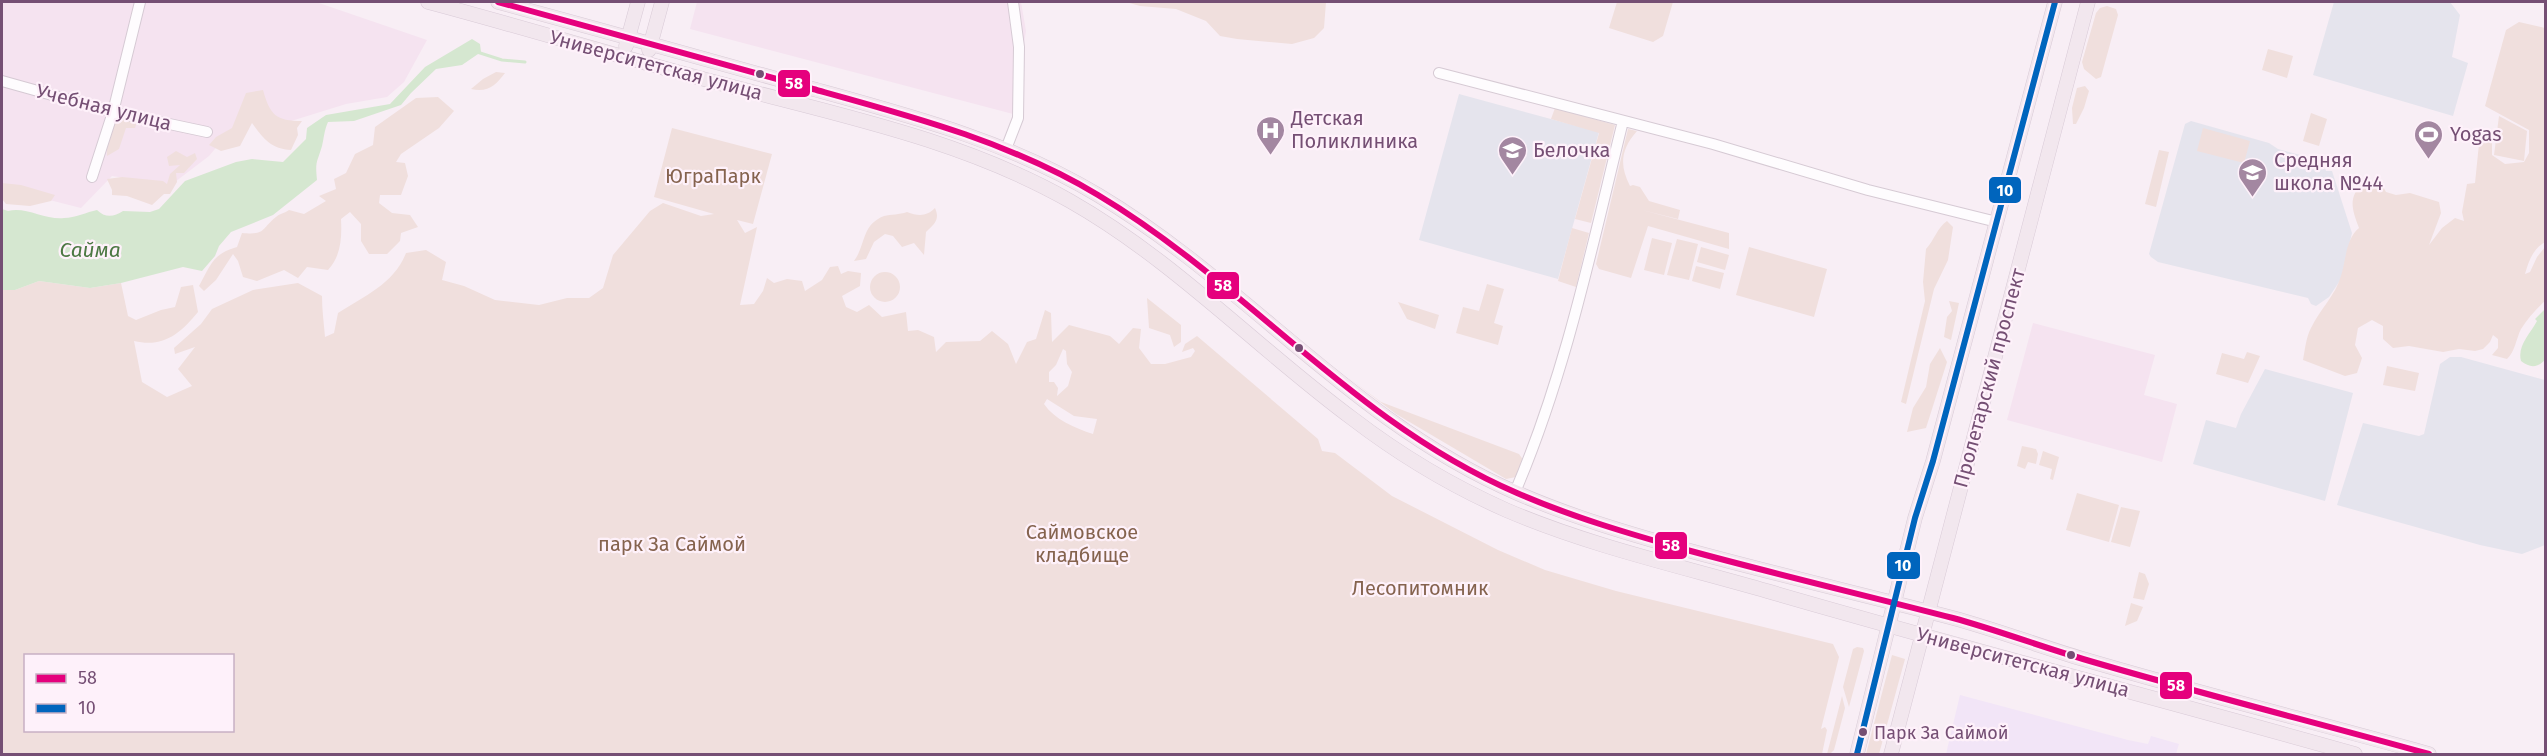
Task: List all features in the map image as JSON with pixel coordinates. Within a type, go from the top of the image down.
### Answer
[{"type":"main road","name":"Университетская улица","points":[[428,2],[927,141],[1000,167],[1042,185],[1105,222],[1167,267],[1359,424],[1400,452],[1467,491],[1510,511],[1601,543],[1889,626],[2355,754]]},
{"type":"main road","name":"Университетская улица","points":[[498,2],[890,110],[1006,149],[1073,181],[1125,212],[1180,252],[1333,378],[1405,432],[1460,466],[1515,492],[1636,536],[2018,637],[2081,658],[2429,754]]},
{"type":"main road","points":[[623,56],[638,2]]},
{"type":"main road","points":[[645,63],[662,2]]},
{"type":"main road","name":"Пролетарский проспект","points":[[1857,754],[1915,518],[1933,461],[2055,2]]},
{"type":"main road","name":"Пролетарский проспект","points":[[1891,754],[2088,2]]},
{"type":"street","points":[[92,177],[113,112],[140,2]]},
{"type":"street","points":[[1006,149],[1018,118],[1019,47],[1012,2]]},
{"type":"street","points":[[1439,73],[1713,144],[1868,190],[1997,222]]},
{"type":"street","name":"Учебная улица","points":[[2,81],[113,112],[207,132]]},
{"type":"street","points":[[1515,492],[1542,427],[1587,274],[1623,121]]},
{"type":"shaded area","points":[[2,2],[316,2],[427,40],[404,82],[387,97],[346,104],[288,122],[237,123],[209,156],[171,185],[112,176],[81,208],[2,188]]},
{"type":"shaded area","points":[[697,2],[1007,2],[1008,4],[1021,2],[1026,31],[1013,114],[690,29]]},
{"type":"shaded area","points":[[2334,2],[2450,2],[2460,15],[2452,57],[2468,63],[2453,116],[2313,75]]},
{"type":"shaded area","name":"Белочка","points":[[1459,94],[1599,132],[1558,279],[1419,240]]},
{"type":"shaded area","name":"Средняя школа №44","points":[[2191,121],[2323,161],[2326,171],[2332,171],[2352,233],[2341,279],[2329,297],[2316,306],[2311,304],[2308,298],[2158,262],[2151,257],[2149,254],[2185,124]]},
{"type":"shaded area","points":[[2033,323],[2155,355],[2144,395],[2177,404],[2162,462],[2007,420]]},
{"type":"shaded area","points":[[2450,357],[2461,357],[2545,380],[2545,545],[2522,554],[2480,545],[2337,505],[2363,423],[2419,436],[2424,434],[2440,364]]},
{"type":"shaded area","points":[[2265,369],[2353,393],[2325,501],[2193,464],[2206,420],[2236,428]]},
{"type":"shaded area","points":[[1960,695],[2128,740],[2148,744],[2151,736],[2179,744],[2176,754],[1946,754]]},
{"type":"green space","points":[[1126,2],[1326,2],[1324,28],[1314,38],[1292,44],[1220,36],[1206,21],[1176,9],[1140,6]]},
{"type":"green space","points":[[1617,2],[1673,2],[1663,36],[1653,42],[1609,28]]},
{"type":"green space","points":[[2107,6],[2116,9],[2118,15],[2101,77],[2096,79],[2084,69],[2082,62],[2096,13],[2100,8]]},
{"type":"green space","points":[[2519,22],[2545,28],[2545,242],[2532,255],[2525,274],[2530,272],[2545,247],[2546,300],[2521,329],[2514,349],[2507,359],[2492,355],[2498,348],[2498,339],[2493,335],[2483,349],[2475,351],[2459,349],[2443,352],[2409,346],[2393,348],[2383,339],[2383,326],[2372,320],[2358,328],[2355,345],[2362,358],[2357,373],[2345,376],[2303,360],[2309,332],[2338,283],[2351,237],[2359,228],[2353,202],[2356,192],[2365,180],[2380,181],[2386,192],[2396,195],[2410,193],[2439,202],[2441,213],[2429,245],[2442,228],[2455,218],[2464,221],[2462,212],[2467,184],[2475,183],[2480,134],[2492,132],[2492,155],[2505,164],[2524,162],[2529,153],[2529,130],[2485,106],[2506,30]]},
{"type":"green space","points":[[2268,49],[2293,56],[2287,78],[2262,70]]},
{"type":"green space","points":[[496,72],[505,73],[491,87],[482,90],[471,89],[483,79]]},
{"type":"green space","points":[[2085,86],[2089,91],[2084,108],[2076,124],[2073,124],[2072,108],[2077,88]]},
{"type":"green space","points":[[263,90],[268,105],[275,115],[286,120],[302,121],[297,128],[298,135],[291,150],[273,145],[252,123],[240,146],[221,151],[209,145],[216,137],[232,128],[246,93]]},
{"type":"green space","points":[[438,97],[454,111],[439,128],[401,154],[396,162],[405,163],[408,176],[401,195],[380,195],[379,203],[392,213],[410,215],[418,227],[401,233],[400,241],[387,254],[369,254],[361,241],[361,224],[350,212],[341,219],[340,246],[336,259],[328,270],[307,267],[298,278],[284,270],[257,281],[243,277],[233,254],[216,280],[204,291],[199,286],[217,257],[237,247],[242,233],[262,231],[277,216],[289,210],[304,214],[326,201],[319,196],[336,189],[334,179],[346,173],[355,154],[373,145],[375,127],[416,98]]},
{"type":"green space","points":[[1555,108],[1615,125],[1591,223],[1575,219],[1599,133],[1551,119]]},
{"type":"green space","points":[[2311,113],[2327,119],[2319,146],[2303,141]]},
{"type":"green space","points":[[2499,116],[2527,131],[2524,161],[2494,155]]},
{"type":"green space","points":[[119,117],[137,122],[135,128],[126,128],[119,149],[107,156],[110,135]]},
{"type":"green space","name":"парк За Саймой","points":[[672,128],[772,154],[753,224],[737,220],[745,233],[757,227],[740,305],[754,304],[763,291],[767,278],[774,283],[787,279],[802,281],[805,291],[822,280],[830,267],[838,266],[841,274],[848,271],[861,273],[860,286],[842,296],[846,307],[857,312],[869,305],[882,317],[906,312],[908,331],[918,330],[934,337],[936,352],[946,342],[980,341],[992,331],[1008,344],[1016,364],[1027,342],[1036,339],[1045,310],[1051,313],[1052,342],[1069,325],[1110,336],[1119,344],[1133,328],[1141,329],[1139,348],[1151,364],[1165,364],[1191,357],[1195,351],[1193,348],[1182,352],[1185,344],[1197,336],[1318,439],[1322,451],[1335,453],[1392,496],[1498,550],[1545,570],[1616,591],[1833,644],[1839,657],[1821,729],[1825,727],[1827,730],[1822,754],[2,754],[2,290],[15,290],[39,281],[90,288],[121,283],[128,316],[136,320],[175,307],[181,287],[193,285],[198,312],[184,327],[162,341],[144,343],[134,341],[142,382],[167,397],[192,386],[178,369],[195,347],[175,354],[174,348],[201,324],[212,309],[253,290],[298,283],[322,296],[325,337],[334,333],[338,313],[386,281],[401,264],[406,253],[426,250],[446,262],[442,280],[464,286],[495,300],[539,305],[567,298],[589,298],[603,288],[613,255],[650,211],[663,203],[701,216],[714,214],[654,197]],"holes":[[[1063,349],[1066,351],[1067,364],[1072,372],[1068,386],[1057,396],[1058,388],[1054,382],[1049,382],[1049,372],[1056,365]],[[1047,399],[1074,416],[1097,419],[1093,434],[1060,419],[1044,404]]]},
{"type":"green space","points":[[2203,128],[2250,141],[2244,163],[2197,151]]},
{"type":"green space","points":[[1628,129],[1637,131],[1623,157],[1624,171],[1630,186],[1640,187],[1649,201],[1680,210],[1678,219],[1642,210],[1729,233],[1729,249],[1648,226],[1631,278],[1599,269],[1596,264]]},
{"type":"green space","points":[[2159,150],[2169,152],[2156,207],[2145,204]]},
{"type":"green space","points":[[176,151],[187,157],[195,153],[197,159],[184,173],[176,173],[177,182],[170,194],[164,194],[152,205],[127,196],[112,195],[107,179],[122,177],[163,181],[167,184],[170,174],[180,165],[169,166],[167,157]]},
{"type":"green space","points":[[2,183],[21,185],[55,195],[51,201],[30,206],[6,204],[2,199]]},
{"type":"green space","points":[[935,208],[937,218],[926,232],[924,255],[914,243],[902,247],[893,236],[885,234],[874,242],[866,259],[854,261],[868,230],[877,220],[884,216],[907,212],[925,214]]},
{"type":"green space","points":[[1947,221],[1953,227],[1948,260],[1934,289],[1906,404],[1901,402],[1925,301],[1923,282],[1926,249]]},
{"type":"green space","points":[[1572,228],[1589,233],[1576,287],[1558,281]]},
{"type":"green space","points":[[1652,238],[1672,243],[1664,275],[1644,270]]},
{"type":"green space","points":[[1677,239],[1698,244],[1689,280],[1667,275]]},
{"type":"green space","points":[[1701,247],[1729,255],[1725,270],[1697,262]]},
{"type":"green space","points":[[1749,247],[1827,269],[1814,317],[1736,295]]},
{"type":"green space","points":[[1696,266],[1724,273],[1720,289],[1692,281]]},
{"type":"green space","points":[[885,272],[896,276],[900,287],[896,298],[885,302],[874,298],[870,287],[874,276]]},
{"type":"green space","points":[[1487,284],[1504,289],[1494,323],[1503,326],[1498,345],[1456,333],[1463,307],[1479,311]]},
{"type":"green space","points":[[1147,298],[1181,325],[1181,342],[1174,347],[1170,335],[1149,328]]},
{"type":"green space","points":[[1949,301],[1959,303],[1951,340],[1944,337],[1947,317],[1952,311]]},
{"type":"green space","points":[[1398,302],[1439,315],[1435,329],[1407,319]]},
{"type":"green space","points":[[1940,348],[1947,362],[1926,428],[1907,432],[1913,408],[1926,387],[1930,364]]},
{"type":"green space","points":[[2247,352],[2260,356],[2248,383],[2216,374],[2222,353],[2244,359]]},
{"type":"green space","points":[[2387,366],[2419,373],[2415,391],[2383,385]]},
{"type":"green space","points":[[1346,376],[1381,402],[1519,454],[1524,461],[1516,477],[1506,479],[1396,414]]},
{"type":"green space","points":[[2022,446],[2036,449],[2038,454],[2036,464],[2028,462],[2025,469],[2017,466]]},
{"type":"green space","points":[[2043,451],[2059,457],[2053,480],[2050,479],[2052,469],[2039,465]]},
{"type":"green space","points":[[2077,493],[2119,505],[2109,542],[2066,530]]},
{"type":"green space","points":[[2121,507],[2140,511],[2130,547],[2111,542]]},
{"type":"green space","points":[[2139,572],[2145,574],[2149,584],[2144,600],[2133,598]]},
{"type":"green space","points":[[2131,603],[2143,607],[2137,621],[2125,626]]},
{"type":"green space","points":[[1863,648],[1864,651],[1849,707],[1843,687],[1853,649]]},
{"type":"green space","points":[[1892,655],[1905,659],[1879,754],[1866,754]]},
{"type":"green space","points":[[1842,696],[1845,708],[1834,750],[1827,754]]},
{"type":"water","name":"Сайма","points":[[472,39],[480,44],[481,52],[462,65],[436,69],[401,105],[354,121],[328,122],[317,162],[317,180],[273,215],[231,232],[202,271],[183,267],[121,283],[90,288],[39,281],[15,290],[2,290],[2,209],[21,210],[57,218],[72,217],[97,210],[110,216],[123,211],[150,212],[159,209],[185,181],[236,162],[252,159],[283,162],[306,139],[307,128],[326,115],[390,104],[425,67]]},
{"type":"water","points":[[2545,309],[2545,360],[2539,365],[2530,366],[2521,361],[2521,350],[2537,321],[2535,319]]},
{"type":"waterway","points":[[477,52],[502,60],[525,62]]},
{"type":"transit line","name":"58","points":[[498,2],[923,120],[995,145],[1065,176],[1152,230],[1352,391],[1404,429],[1458,464],[1538,502],[1666,544],[1953,618],[2126,672],[2429,754]]},
{"type":"transit line","name":"10","points":[[1857,754],[1915,518],[1933,461],[2055,2]]},
{"type":"place","name":"Детская Поликлиника","points":[[1270,156]]},
{"type":"place","name":"Yogas","points":[[2429,160]]},
{"type":"place","name":"Белочка","points":[[1512,176]]},
{"type":"place","name":"Средняя школа №44","points":[[2253,198]]},
{"type":"place","name":"Парк За Саймой","points":[[1863,732]]},
{"type":"park label","name":"ЮграПарк","points":[[713,176]]},
{"type":"park label","name":"Саймовское кладбище","points":[[1082,544]]},
{"type":"park label","name":"Лесопитомник","points":[[1420,588]]}]
